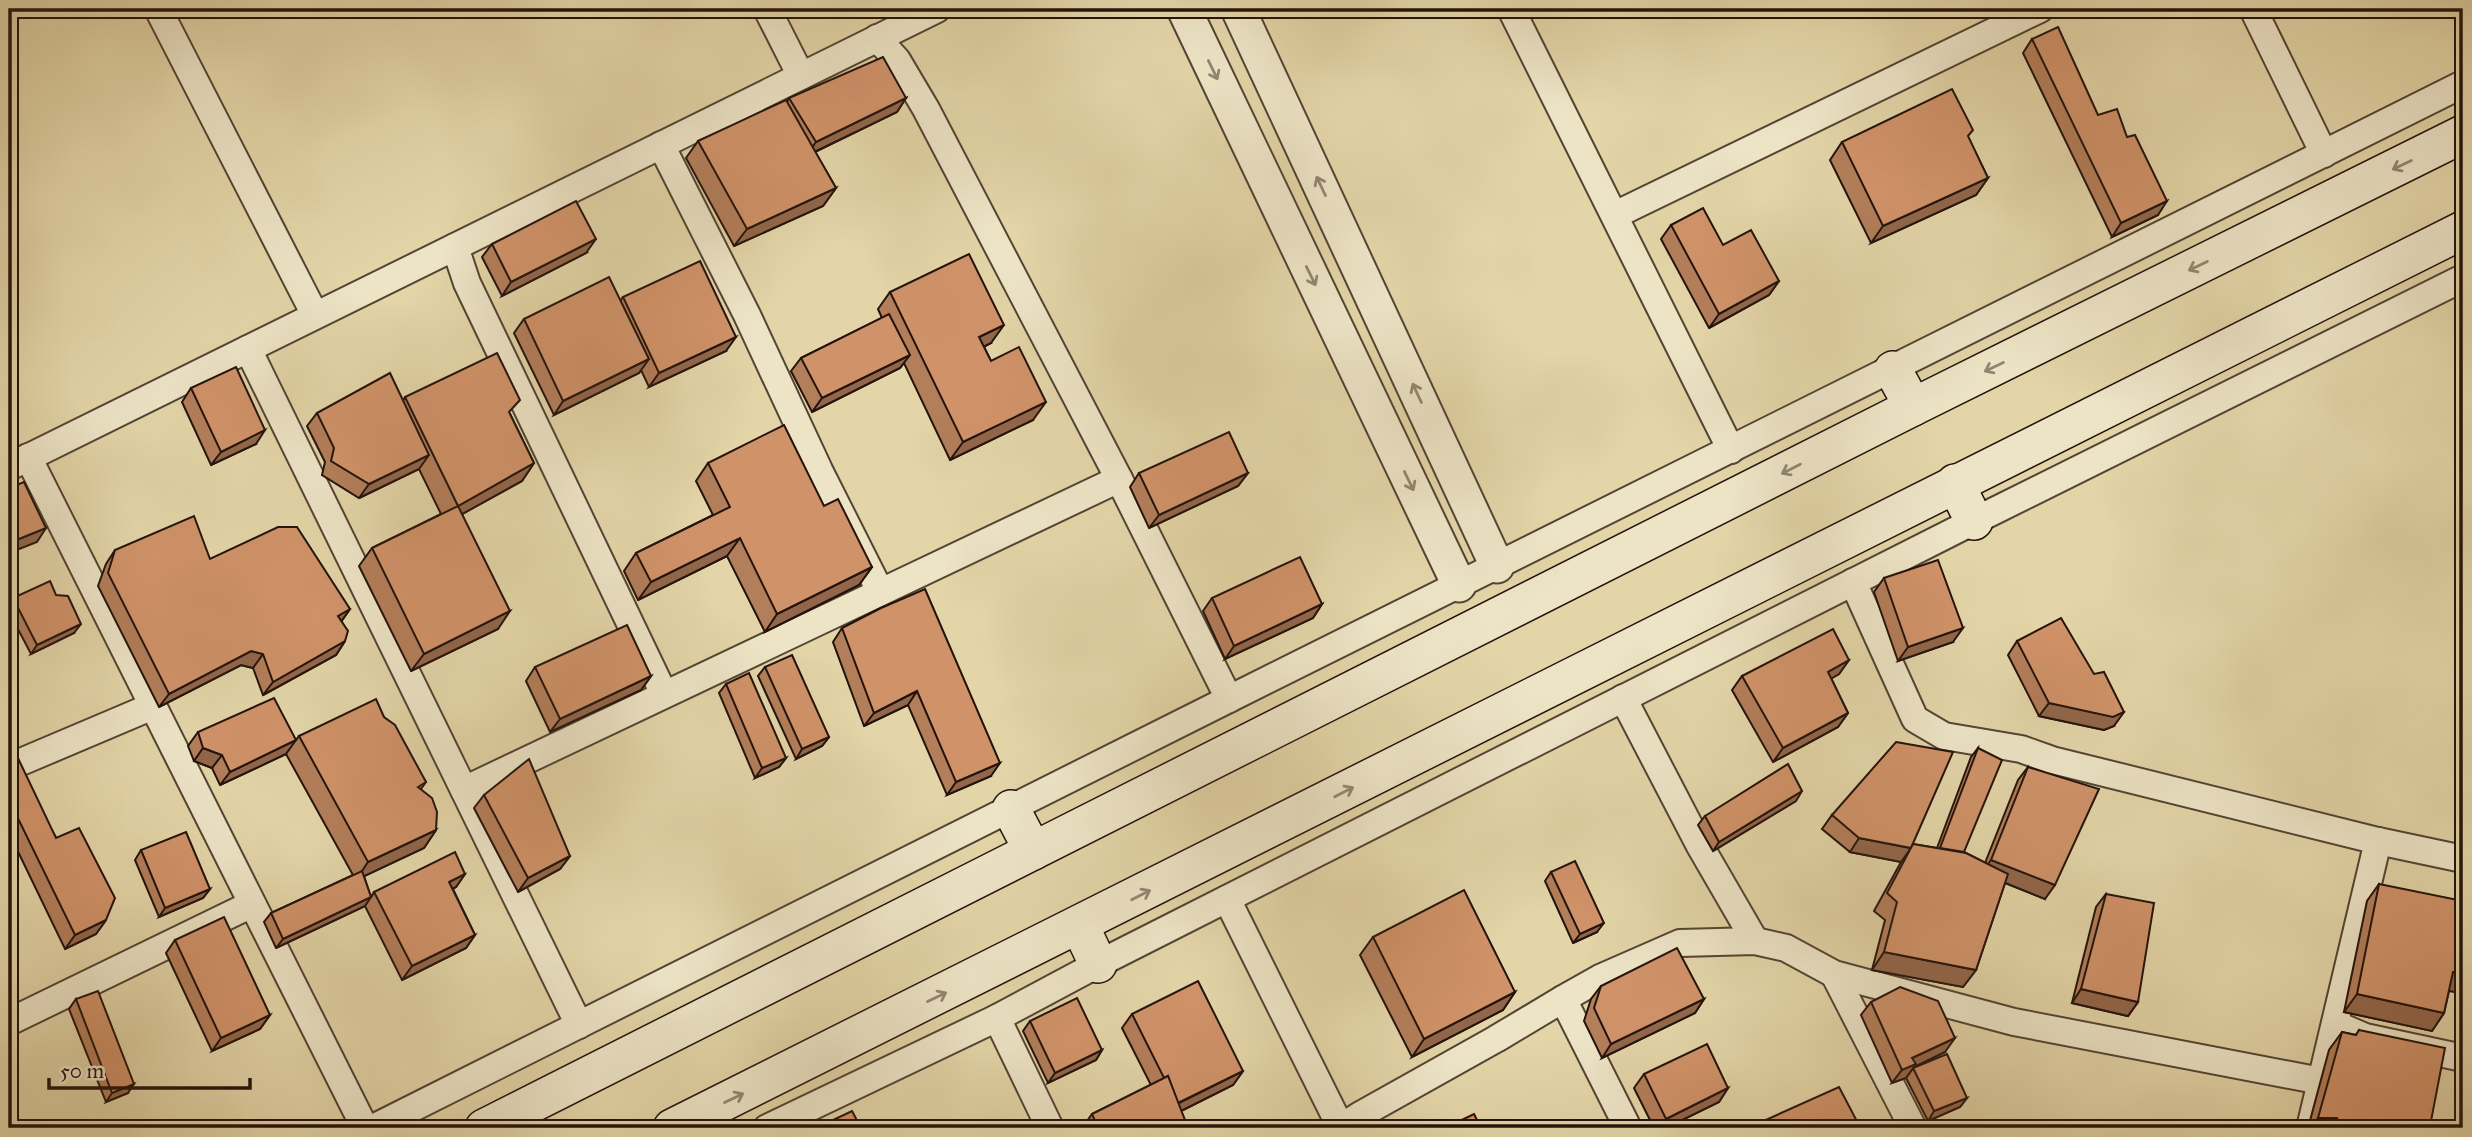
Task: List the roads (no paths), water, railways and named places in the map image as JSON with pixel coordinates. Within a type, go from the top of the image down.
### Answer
[{"type":"main road","points":[[484,1128],[1913,407],[2463,134]]},
{"type":"main road","points":[[673,1128],[2463,230]]},
{"type":"main road","points":[[1893,370],[1913,407]]},
{"type":"main road","points":[[1955,483],[1974,521]]},
{"type":"main road","points":[[1011,809],[1033,851]]},
{"type":"main road","points":[[1080,926],[1098,964]]},
{"type":"street","points":[[158,9],[315,315]]},
{"type":"street","points":[[768,9],[801,76]]},
{"type":"street","points":[[365,1128],[153,706],[18,462],[937,9]]},
{"type":"street","points":[[1184,9],[1459,584]]},
{"type":"street","points":[[1238,9],[1497,566]]},
{"type":"street","points":[[1511,9],[1731,450]]},
{"type":"street","points":[[1615,215],[1988,20],[2040,9]]},
{"type":"street","points":[[2253,9],[2324,154]]},
{"type":"street","points":[[877,38],[897,60],[926,109],[1119,479],[1229,699]]},
{"type":"street","points":[[373,1128],[2463,84]]},
{"type":"street","points":[[661,145],[747,315],[820,472],[880,591]]},
{"type":"street","points":[[455,247],[467,283],[664,694]]},
{"type":"street","points":[[766,1128],[997,1018],[1098,964],[1623,698],[2463,278]]},
{"type":"street","points":[[248,349],[579,1026]]},
{"type":"street","points":[[464,790],[1119,479]]},
{"type":"street","points":[[1853,582],[1915,719],[1944,736],[2021,749],[2052,760],[2378,841],[2463,859]]},
{"type":"street","points":[[1623,698],[1700,846],[1755,942]]},
{"type":"street","points":[[9,767],[153,706]]},
{"type":"street","points":[[2310,1128],[2378,841]]},
{"type":"street","points":[[1227,899],[1340,1128],[1600,978],[1680,943],[1755,942],[1786,948],[1834,974],[2014,1022],[2321,1081]]},
{"type":"street","points":[[9,1022],[252,904]]},
{"type":"street","points":[[1834,974],[1913,1128]]},
{"type":"street","points":[[1563,999],[1628,1128]]},
{"type":"street","points":[[997,1018],[1050,1128]]},
{"type":"street","points":[[2335,1024],[2365,1037],[2463,1058]]}]
